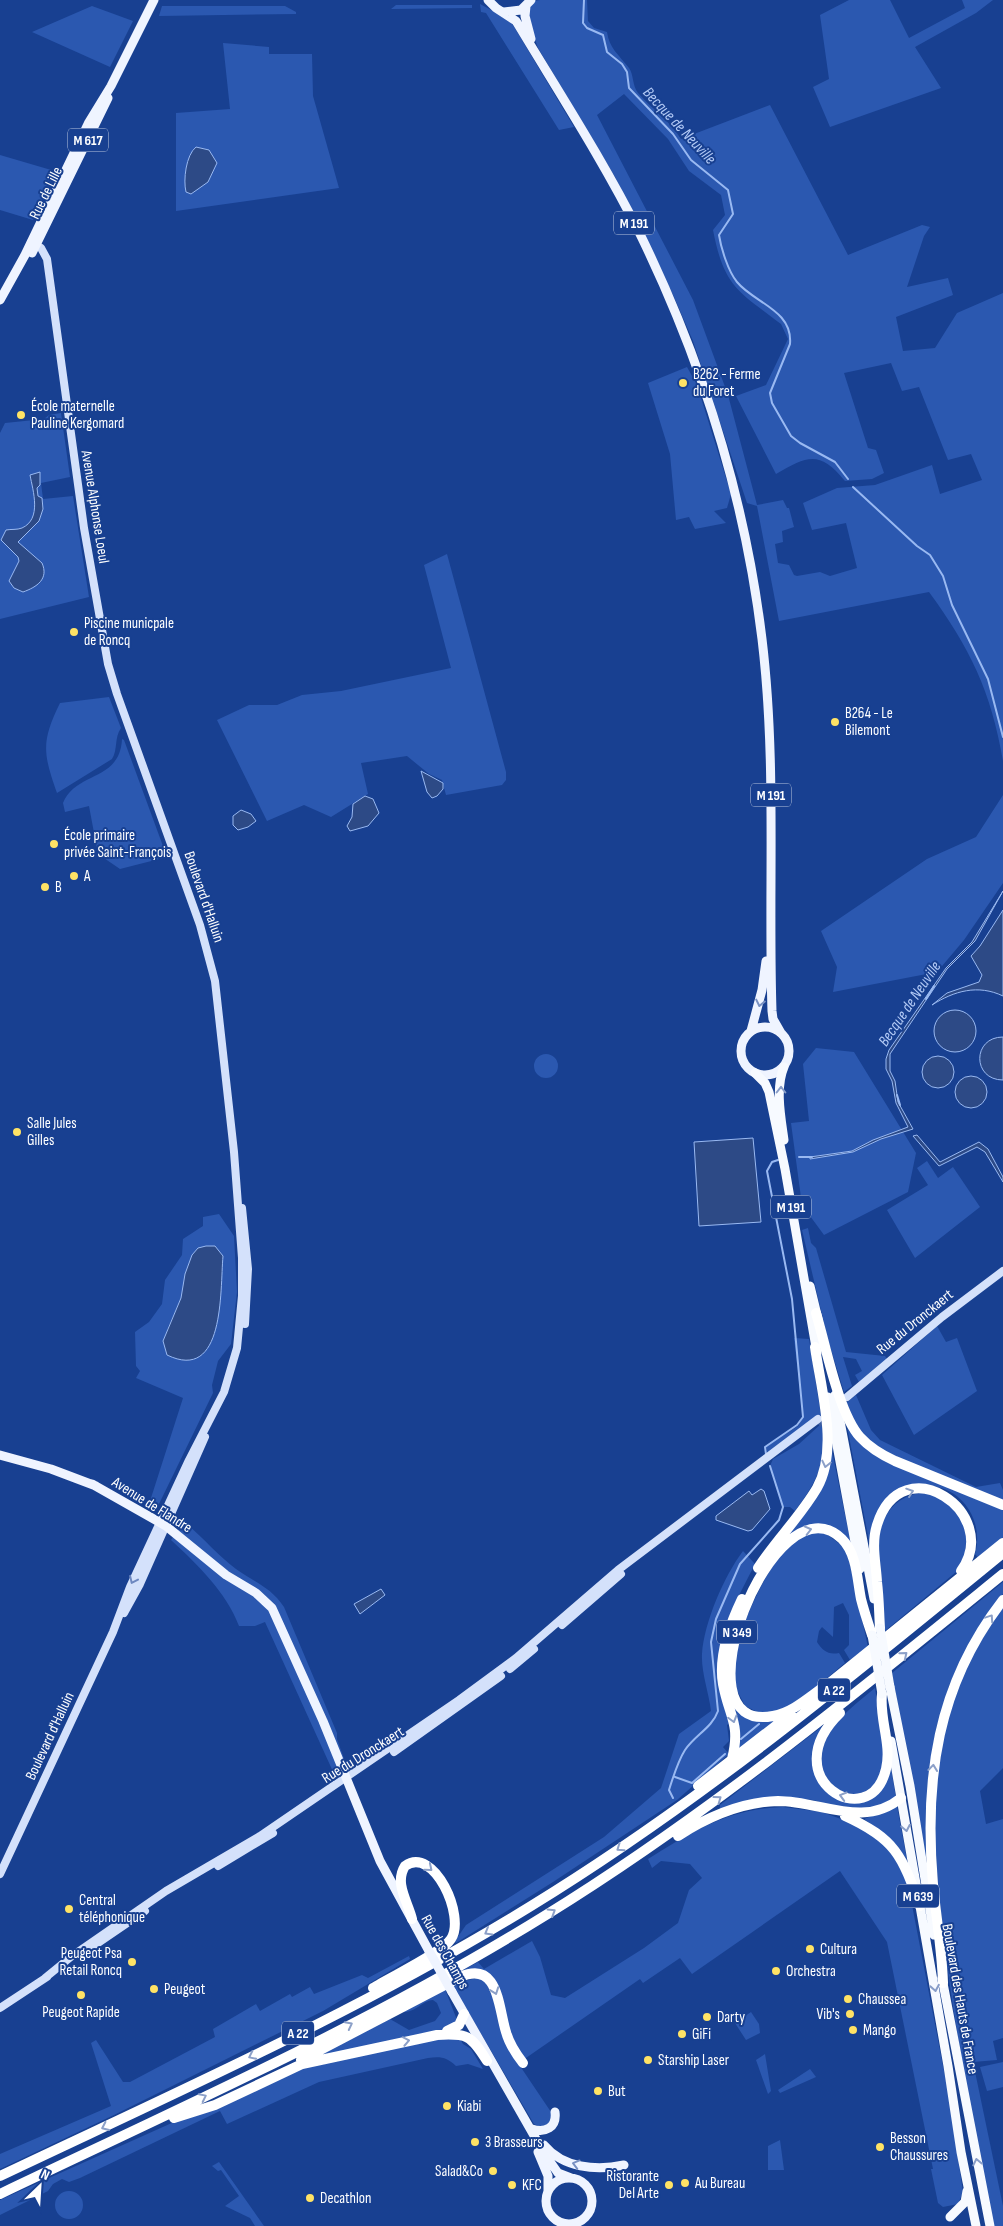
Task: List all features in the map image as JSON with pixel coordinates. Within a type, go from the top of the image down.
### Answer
[{"type":"highway","name":"M 191","points":[[784,1067],[780,1080],[786,1157],[816,1312],[841,1420],[886,1690]]},
{"type":"highway","name":"M 191","points":[[755,1073],[765,1083],[769,1092],[785,1169],[815,1347],[831,1412],[876,1632]]},
{"type":"highway","points":[[816,1312],[844,1410],[860,1437],[878,1453],[1003,1505]]},
{"type":"highway","points":[[732,1759],[736,1734],[723,1684],[722,1668],[733,1621],[748,1587],[763,1560],[818,1487],[828,1458],[828,1435],[815,1347]]},
{"type":"highway","points":[[876,1632],[874,1547],[879,1518],[892,1501],[904,1493],[924,1488],[938,1490],[958,1501],[967,1511],[974,1530],[973,1551],[964,1568],[903,1624]]},
{"type":"highway","name":"N 349","points":[[831,1682],[789,1710],[766,1717],[755,1716],[743,1710],[731,1692],[729,1665],[734,1641],[744,1611],[769,1564],[791,1538],[802,1531],[820,1528],[834,1532],[846,1543],[854,1559],[863,1605],[876,1632]]},
{"type":"highway","points":[[660,1820],[732,1759],[1003,1543]]},
{"type":"highway","name":"A 22","points":[[0,2176],[279,2043],[417,1972],[588,1870],[686,1803],[784,1730],[1003,1554]]},
{"type":"highway","name":"A 22","points":[[0,2194],[389,2005],[501,1942],[606,1877],[730,1790],[866,1685],[1003,1574]]},
{"type":"highway","points":[[943,1983],[930,1845],[930,1794],[935,1754],[942,1718],[959,1674],[978,1637],[1003,1600]]},
{"type":"highway","points":[[866,1685],[857,1698],[834,1718],[820,1743],[817,1756],[819,1773],[826,1787],[835,1794],[851,1799],[862,1797],[874,1790],[882,1779],[887,1761],[881,1708],[886,1690]]},
{"type":"highway","name":"Boulevard des Hauts de France","points":[[886,1690],[905,1766],[943,1983],[990,2226]]},
{"type":"highway","name":"Boulevard des Hauts de France","points":[[886,1690],[901,1798],[976,2226]]},
{"type":"highway","points":[[606,1877],[632,1865],[707,1818],[730,1809],[777,1801],[861,1814],[875,1811],[901,1798],[906,1786],[905,1766]]},
{"type":"highway","points":[[826,1808],[862,1824],[890,1844],[906,1868],[920,1906]]},
{"type":"highway","points":[[279,2043],[450,1942],[456,1924],[451,1902],[436,1874],[428,1865],[420,1862],[405,1866],[400,1876],[401,1886],[412,1920]]},
{"type":"highway","points":[[261,2083],[289,2066],[454,1980],[471,1973],[484,1975],[493,1984],[507,2036],[523,2063]]},
{"type":"highway","points":[[128,2133],[205,2108],[308,2063],[437,2035],[455,2029],[461,2022],[464,2014]]},
{"type":"highway","points":[[437,2035],[456,2033],[467,2036],[477,2045],[487,2061]]},
{"type":"highway","points":[[950,2217],[965,2202],[968,2186]]},
{"type":"main road","name":"Rue de Lille","points":[[0,310],[103,109],[111,86],[154,0]]},
{"type":"main road","points":[[488,0],[496,8],[504,12],[514,12],[529,3]]},
{"type":"main road","name":"M 191","points":[[529,3],[525,19],[536,56]]},
{"type":"main road","name":"M 191","points":[[504,12],[516,21],[606,171],[654,263],[691,352],[725,455],[753,576],[763,646],[770,740],[772,1012],[773,1019],[781,1033]]},
{"type":"main road","name":"Rue de Lille","points":[[0,300],[31,248]]},
{"type":"main road","name":"Avenue Alphonse Loeul","points":[[31,248],[44,260],[47,267],[97,602]]},
{"type":"main road","name":"Boulevard d'Halluin","points":[[0,1874],[113,1632],[130,1587],[199,1456],[212,1418],[233,1368],[243,1336],[248,1280],[244,1223],[234,1152],[218,1003],[210,958],[200,925],[116,694],[108,664],[97,602]]},
{"type":"main road","name":"M 191","points":[[752,1031],[763,983],[770,920]]},
{"type":"main road","points":[[766,1027],[781,1033],[786,1038],[789,1049],[789,1057],[784,1067],[772,1074],[755,1073],[745,1064],[741,1054],[743,1041],[752,1031],[766,1027]]},
{"type":"main road","name":"Rue du Dronckaert","points":[[847,1397],[942,1317],[1003,1271]]},
{"type":"main road","name":"Rue du Dronckaert","points":[[0,2008],[178,1889],[260,1843],[344,1780],[406,1745],[506,1672],[676,1527],[818,1422]]},
{"type":"main road","name":"Avenue de Flandre","points":[[0,1455],[51,1469],[117,1494],[195,1543],[219,1569],[256,1593],[272,1608],[304,1680],[344,1780]]},
{"type":"main road","name":"Rue des Champs","points":[[344,1780],[361,1829],[483,2048],[556,2171],[571,2178]]},
{"type":"main road","name":"Boulevard d'Halluin","points":[[0,1880],[11,1852]]},
{"type":"main road","name":"Rue des Champs","points":[[483,2048],[487,2061],[542,2160],[548,2179],[548,2191]]},
{"type":"main road","points":[[532,2129],[541,2131],[549,2129],[554,2123],[554,2112]]},
{"type":"main road","points":[[522,2115],[549,2151],[562,2160],[600,2169],[624,2165]]},
{"type":"main road","points":[[589,2213],[581,2221],[571,2225],[557,2221],[550,2214],[546,2202],[548,2191],[558,2181],[571,2178],[581,2182],[589,2190],[592,2203],[589,2213],[589,2226]]},
{"type":"shaded area","points":[[587,0],[588,21],[594,28],[607,32],[612,47],[631,71],[638,93],[672,126],[681,139],[770,105],[848,255],[922,225],[930,227],[924,236],[907,287],[948,278],[953,295],[896,317],[903,351],[935,348],[957,313],[1003,293],[1003,761],[992,713],[977,671],[956,632],[929,592],[779,621],[757,506],[747,503],[693,341],[674,297],[615,177],[538,48],[527,17],[528,9],[534,1]],"holes":[[[624,94],[668,139],[689,171],[721,195],[725,215],[713,230],[717,249],[728,276],[743,295],[781,324],[788,339],[766,385],[736,396],[776,474],[797,463],[813,459],[828,464],[845,481],[872,479],[884,473],[876,450],[868,448],[844,373],[891,363],[902,391],[919,387],[948,460],[971,454],[982,480],[940,494],[932,465],[875,485],[837,488],[803,503],[812,530],[846,523],[857,568],[830,576],[820,572],[797,576],[794,575],[789,565],[778,563],[775,544],[783,542],[782,531],[794,527],[789,508],[787,508],[783,500],[757,505],[728,395],[693,300],[597,115]]]},
{"type":"shaded area","points":[[849,0],[890,0],[909,38],[965,8],[962,0],[993,0],[976,13],[915,47],[941,88],[830,127],[813,87],[829,79],[820,15]]},
{"type":"shaded area","points":[[480,4],[510,20],[574,127],[559,130],[486,13],[481,12]]},
{"type":"shaded area","points":[[396,5],[472,5],[472,8],[391,9]]},
{"type":"shaded area","points":[[92,6],[133,21],[110,67],[32,32]]},
{"type":"shaded area","points":[[162,6],[285,6],[296,12],[296,14],[159,16]]},
{"type":"shaded area","points":[[223,43],[269,47],[269,54],[312,54],[313,96],[339,188],[176,211],[176,113],[230,109]]},
{"type":"shaded area","points":[[196,147],[209,150],[217,163],[208,182],[191,194],[186,192],[185,175],[190,156]]},
{"type":"shaded area","points":[[0,155],[58,172],[33,220],[0,210]]},
{"type":"shaded area","points":[[687,367],[697,385],[731,494],[727,508],[714,511],[726,523],[695,529],[689,517],[676,520],[670,454],[648,383]]},
{"type":"shaded area","points":[[61,413],[70,477],[41,483],[43,499],[73,496],[89,597],[0,619],[0,433],[5,423],[44,419],[49,415]]},
{"type":"shaded area","points":[[40,472],[40,485],[37,488],[38,496],[42,498],[43,509],[39,521],[18,542],[42,563],[44,574],[37,585],[23,592],[14,588],[9,581],[19,561],[18,557],[1,540],[6,530],[22,528],[32,518],[35,504],[30,475]]},
{"type":"shaded area","points":[[447,554],[506,772],[506,780],[502,785],[446,795],[442,780],[429,774],[407,756],[361,763],[368,794],[331,817],[304,805],[267,821],[217,720],[249,705],[277,705],[302,695],[341,691],[451,668],[424,565]]},
{"type":"shaded area","points":[[109,697],[121,728],[117,736],[112,759],[57,793],[49,768],[46,748],[50,728],[60,703]]},
{"type":"shaded area","points":[[122,739],[124,740],[167,857],[120,869],[98,854],[89,806],[65,812],[63,803],[69,793],[77,786],[106,770],[114,763],[119,753]]},
{"type":"shaded area","points":[[421,771],[443,783],[443,789],[437,796],[432,798],[427,792]]},
{"type":"shaded area","points":[[1003,795],[1003,883],[964,940],[937,972],[833,992],[837,967],[821,931],[927,859],[976,837]]},
{"type":"shaded area","points":[[365,796],[373,799],[379,813],[368,826],[350,831],[347,826],[352,817],[353,804]]},
{"type":"shaded area","points":[[241,810],[251,814],[256,821],[248,827],[238,830],[233,825],[233,816]]},
{"type":"shaded area","points":[[1003,891],[975,941],[947,969],[890,1054],[890,1071],[895,1081],[898,1102],[913,1129],[881,1139],[853,1152],[810,1159],[810,1157],[852,1151],[873,1140],[908,1127],[896,1103],[892,1081],[886,1069],[886,1059],[889,1050],[946,968],[972,942]]},
{"type":"shaded area","points":[[1003,910],[1003,996],[984,990],[966,991],[949,996],[932,1005],[947,993],[979,982],[982,975],[971,956],[980,946]]},
{"type":"shaded area","points":[[959,1010],[967,1013],[973,1019],[976,1031],[973,1043],[967,1049],[951,1052],[943,1049],[937,1043],[934,1027],[937,1019],[943,1013]]},
{"type":"shaded area","points":[[1003,1037],[1003,1080],[993,1078],[986,1073],[981,1066],[980,1058],[981,1051],[986,1044],[993,1039]]},
{"type":"shaded area","points":[[816,1048],[854,1052],[916,1153],[908,1192],[824,1235],[802,1205],[791,1123],[809,1121],[803,1064]]},
{"type":"shaded area","points":[[546,1054],[555,1057],[558,1066],[555,1075],[546,1078],[537,1075],[534,1066],[537,1057]]},
{"type":"shaded area","points":[[938,1056],[944,1057],[949,1061],[953,1066],[953,1078],[949,1083],[944,1087],[938,1088],[932,1087],[927,1083],[923,1078],[922,1072],[923,1066],[927,1061],[932,1057]]},
{"type":"shaded area","points":[[971,1076],[977,1077],[982,1081],[986,1086],[986,1098],[982,1103],[977,1107],[971,1108],[965,1107],[960,1103],[956,1098],[955,1092],[956,1086],[960,1081],[965,1077]]},
{"type":"shaded area","points":[[917,1135],[940,1162],[979,1142],[988,1149],[1003,1177],[1003,1182],[985,1152],[977,1147],[939,1166],[913,1136]]},
{"type":"shaded area","points":[[753,1138],[761,1222],[699,1226],[694,1142]]},
{"type":"shaded area","points":[[927,1161],[938,1178],[953,1167],[980,1207],[915,1258],[887,1210],[928,1185],[917,1168]]},
{"type":"shaded area","points":[[219,1214],[234,1236],[237,1292],[231,1344],[218,1361],[212,1385],[213,1393],[158,1506],[151,1503],[151,1498],[183,1398],[136,1378],[140,1371],[136,1366],[135,1332],[149,1322],[162,1304],[165,1280],[182,1255],[183,1239],[203,1226],[203,1217]],"holes":[[[185,1274],[217,1320],[167,1330],[181,1298]]]},
{"type":"shaded area","points":[[808,1228],[811,1243],[816,1248],[846,1352],[885,1356],[887,1359],[859,1382],[855,1375],[862,1371],[856,1359],[843,1357],[852,1386],[844,1392],[828,1340],[802,1230]]},
{"type":"shaded area","points":[[215,1246],[223,1256],[216,1329],[209,1345],[200,1356],[186,1360],[167,1355],[163,1341],[181,1298],[185,1274],[192,1255],[198,1248]]},
{"type":"shaded area","points":[[937,1326],[946,1342],[957,1338],[977,1391],[914,1435],[882,1375]]},
{"type":"shaded area","points":[[794,1338],[809,1339],[821,1415],[768,1454],[766,1447],[798,1426],[803,1417]]},
{"type":"shaded area","points":[[856,1395],[871,1430],[880,1440],[976,1487],[1000,1483],[1003,1490],[1003,1501],[908,1463],[874,1444],[862,1434],[846,1403]]},
{"type":"shaded area","points":[[822,1423],[822,1460],[815,1480],[795,1511],[790,1507],[783,1507],[770,1466],[773,1459],[799,1444]]},
{"type":"shaded area","points":[[847,1426],[857,1439],[1003,1507],[1003,1538],[978,1558],[975,1554],[977,1531],[969,1509],[953,1493],[942,1488],[926,1486],[899,1492],[869,1541]]},
{"type":"shaded area","points":[[831,1446],[851,1544],[835,1531],[820,1526],[805,1527],[787,1537],[808,1506]]},
{"type":"shaded area","points":[[761,1489],[764,1491],[770,1509],[752,1530],[748,1531],[716,1520],[716,1516],[749,1491],[752,1495]]},
{"type":"shaded area","points":[[919,1493],[937,1494],[968,1522],[964,1563],[956,1572],[885,1631],[878,1563],[881,1527],[887,1514],[895,1504],[906,1497]]},
{"type":"shaded area","points":[[184,1522],[229,1564],[274,1594],[284,1607],[337,1733],[337,1739],[348,1770],[335,1776],[265,1622],[255,1626],[239,1626],[219,1590],[201,1569],[171,1540]]},
{"type":"shaded area","points":[[824,1532],[841,1545],[848,1555],[868,1647],[850,1660],[844,1650],[849,1645],[849,1615],[843,1603],[834,1607],[833,1637],[822,1627],[819,1631],[817,1642],[826,1652],[839,1653],[845,1663],[817,1687],[784,1709],[763,1713],[756,1711],[745,1706],[734,1681],[733,1663],[737,1644],[754,1600],[777,1559],[801,1536]]},
{"type":"shaded area","points":[[743,1551],[755,1564],[734,1605],[720,1647],[730,1723],[727,1725],[729,1741],[723,1747],[729,1754],[677,1800],[456,1943],[455,1941],[466,1925],[604,1837],[661,1788],[679,1734],[711,1711],[703,1668],[702,1654],[704,1642],[711,1614],[722,1586]]},
{"type":"shaded area","points":[[1003,1582],[1003,1594],[959,1663],[949,1686],[936,1729],[928,1778],[926,1861],[892,1673]]},
{"type":"shaded area","points":[[381,1589],[385,1595],[360,1614],[354,1604]]},
{"type":"shaded area","points":[[1003,1607],[1003,1768],[980,1791],[986,1824],[1003,1819],[1003,2038],[993,2041],[997,2060],[973,2062],[1003,2206],[1003,2226],[993,2226],[954,2011],[936,1862],[935,1810],[939,1758],[947,1715],[967,1666]]},
{"type":"shaded area","points":[[875,1688],[883,1737],[883,1764],[876,1782],[865,1792],[852,1794],[840,1790],[829,1781],[823,1768],[822,1752],[829,1734],[838,1721]]},
{"type":"shaded area","points":[[733,1703],[749,1717],[777,1719],[739,1750]]},
{"type":"shaded area","points":[[824,1725],[817,1778],[829,1794],[859,1801],[891,1768],[896,1798],[875,1808],[844,1809],[813,1800],[780,1797],[720,1809],[720,1805]]},
{"type":"shaded area","points":[[897,1806],[907,1860],[891,1839],[864,1819]]},
{"type":"shaded area","points":[[783,1807],[822,1812],[857,1825],[886,1845],[907,1879],[949,2097],[963,2192],[958,2204],[943,2207],[938,2203],[931,2169],[933,2169],[887,1942],[840,1871],[692,1974],[680,1958],[643,1983],[640,1979],[523,2060],[512,2042],[494,1980],[460,1972],[478,1962],[484,1969],[532,1941],[540,1957],[551,1995],[565,1998],[644,1948],[678,1923],[689,1890],[702,1878],[690,1864],[661,1861],[652,1868],[648,1859],[680,1839],[712,1823],[745,1812]]},
{"type":"shaded area","points":[[409,1956],[410,1959],[323,2011],[114,2115],[0,2169],[0,2154],[111,2106],[91,2043],[96,2040],[123,2082],[130,2082],[215,2037],[213,2029],[256,2004],[260,2011],[290,1994],[292,1997],[310,1987],[314,1994],[362,1975],[368,1978]]},
{"type":"shaded area","points":[[477,1978],[484,1980],[490,1987],[518,2063],[553,2115],[547,2126],[540,2127],[534,2124],[453,1986],[459,1982]]},
{"type":"shaded area","points":[[445,1989],[457,2020],[455,2021],[458,2022],[447,2029],[315,2057],[390,2019],[409,2030],[435,2021],[441,2013],[437,2003],[433,2000],[425,2002],[411,2011],[402,2012]]},
{"type":"shaded area","points":[[751,2012],[759,2024],[760,2033],[746,2040],[735,2023]]},
{"type":"shaded area","points":[[448,2036],[459,2037],[463,2044],[471,2049],[483,2069],[468,2064],[456,2066],[443,2058],[428,2058],[319,2082],[227,2124],[220,2111],[80,2178],[69,2182],[62,2179],[53,2184],[48,2191],[0,2215],[0,2200],[174,2122],[300,2069]]},
{"type":"shaded area","points":[[765,2054],[771,2091],[768,2094],[756,2060]]},
{"type":"shaded area","points":[[1003,2062],[1003,2087],[987,2091],[980,2067]]},
{"type":"shaded area","points":[[810,2069],[816,2077],[780,2093],[778,2090]]},
{"type":"shaded area","points":[[780,2140],[784,2170],[768,2170],[768,2146]]},
{"type":"shaded area","points":[[219,2162],[264,2226],[255,2226],[250,2218],[225,2206],[239,2196],[221,2170],[218,2171],[212,2166]]},
{"type":"shaded area","points":[[69,2191],[79,2195],[83,2205],[79,2215],[69,2219],[59,2215],[55,2205],[59,2195]]},
{"type":"waterway","name":"Becque de Neuville","points":[[584,0],[583,23],[587,28],[603,35],[607,52],[622,64],[627,72],[629,88],[673,134],[691,160],[728,190],[733,214],[719,235],[728,266],[737,282],[779,315],[789,332],[790,344],[770,393],[772,403],[791,436],[835,462],[848,479]]},
{"type":"waterway","name":"Becque de Neuville","points":[[853,487],[917,546],[930,555],[943,576],[952,605],[988,679],[1003,737]]},
{"type":"waterway","name":"Becque de Neuville","points":[[926,999],[934,986]]},
{"type":"waterway","name":"Becque de Neuville","points":[[897,1095],[900,1105]]},
{"type":"waterway","points":[[799,1157],[812,1157]]},
{"type":"waterway","points":[[766,1454],[765,1447],[797,1425],[803,1417],[792,1299],[767,1171],[772,1162],[778,1160]]},
{"type":"waterway","points":[[673,1798],[669,1790],[682,1754],[708,1727],[718,1711],[711,1642],[716,1619],[740,1564],[779,1520],[783,1507],[770,1466]]},
{"type":"waterway","points":[[741,1739],[759,1724]]},
{"type":"waterway","points":[[675,1777],[692,1783],[725,1754]]},
{"type":"tunnel","points":[[818,1424],[829,1414]]},
{"type":"place","name":"B262 - Ferme du Foret","points":[[683,383]]},
{"type":"place","name":"École maternelle Pauline Kergomard","points":[[21,415]]},
{"type":"place","name":"Piscine municpale de Roncq","points":[[74,632]]},
{"type":"place","name":"B264 - Le Bilemont","points":[[835,722]]},
{"type":"place","name":"École primaire privée Saint-François","points":[[54,844]]},
{"type":"place","name":"A","points":[[74,876]]},
{"type":"place","name":"B","points":[[45,887]]},
{"type":"place","name":"Salle Jules Gilles","points":[[17,1132]]},
{"type":"place","name":"Central téléphonique","points":[[69,1909]]},
{"type":"place","name":"Cultura","points":[[810,1949]]},
{"type":"place","name":"Peugeot Psa Retail Roncq","points":[[132,1962]]},
{"type":"place","name":"Orchestra","points":[[776,1971]]},
{"type":"place","name":"Peugeot","points":[[154,1989]]},
{"type":"place","name":"Peugeot Rapide","points":[[81,1995]]},
{"type":"place","name":"Chaussea","points":[[848,1999]]},
{"type":"place","name":"Vib's","points":[[850,2014]]},
{"type":"place","name":"Darty","points":[[707,2017]]},
{"type":"place","name":"Mango","points":[[853,2030]]},
{"type":"place","name":"GiFi","points":[[682,2034]]},
{"type":"place","name":"Starship Laser","points":[[648,2060]]},
{"type":"place","name":"But","points":[[598,2091]]},
{"type":"place","name":"Kiabi","points":[[447,2106]]},
{"type":"place","name":"3 Brasseurs","points":[[475,2142]]},
{"type":"place","name":"Besson Chaussures","points":[[880,2147]]},
{"type":"place","name":"Salad&Co","points":[[493,2171]]},
{"type":"place","name":"Au Bureau","points":[[685,2183]]},
{"type":"place","name":"KFC","points":[[512,2185]]},
{"type":"place","name":"Ristorante Del Arte","points":[[669,2185]]},
{"type":"place","name":"Decathlon","points":[[310,2198]]}]
